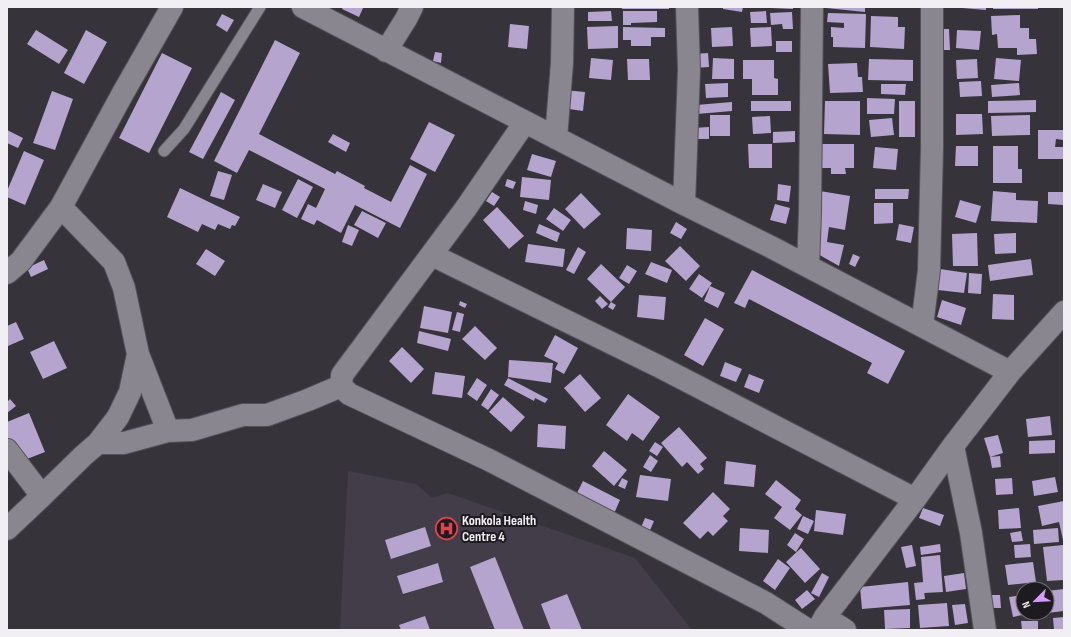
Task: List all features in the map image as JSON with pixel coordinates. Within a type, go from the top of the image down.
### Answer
[{"type":"street","points":[[7,273],[21,261],[61,207],[172,7]]},
{"type":"street","points":[[303,7],[684,204],[808,266],[1010,372]]},
{"type":"street","points":[[386,51],[412,7]]},
{"type":"street","points":[[556,138],[562,63],[563,7]]},
{"type":"street","points":[[684,204],[689,70],[687,7]]},
{"type":"street","points":[[808,266],[812,7]]},
{"type":"street","points":[[922,326],[929,270],[932,148],[932,7]]},
{"type":"street","points":[[341,386],[342,375],[432,255],[525,122]]},
{"type":"street","points":[[61,207],[114,262],[124,288],[138,354],[168,431]]},
{"type":"street","points":[[432,255],[660,367],[915,499]]},
{"type":"street","points":[[845,630],[822,623],[953,446],[1010,372],[1064,312]]},
{"type":"street","points":[[7,529],[84,455],[98,444],[118,417],[130,392],[138,354]]},
{"type":"street","points":[[98,444],[124,443],[168,431],[192,430],[242,415],[267,414],[308,400],[341,386]]},
{"type":"street","points":[[341,386],[349,394],[489,460],[766,604],[808,630]]},
{"type":"street","points":[[953,446],[971,533],[985,630]]},
{"type":"street","points":[[7,450],[42,496]]},
{"type":"lane","points":[[164,151],[184,129],[260,7]]},
{"type":"shaded area","name":"Konkola Health Centre 4","points":[[348,471],[416,484],[432,498],[448,493],[635,558],[692,630],[340,630]]},
{"type":"building","points":[[343,7],[363,8],[359,17],[342,9]]},
{"type":"building","points":[[622,7],[669,7],[669,9],[622,9]]},
{"type":"building","points":[[723,7],[743,7],[742,12],[723,9]]},
{"type":"building","points":[[793,7],[793,9],[771,8]]},
{"type":"building","points":[[865,7],[865,12],[826,8]]},
{"type":"building","points":[[986,7],[986,10],[962,8]]},
{"type":"building","points":[[993,7],[1038,7],[1038,9],[993,9]]},
{"type":"building","points":[[611,11],[612,21],[588,21],[588,12]]},
{"type":"building","points":[[623,11],[657,11],[657,22],[631,23],[631,25],[623,25]]},
{"type":"building","points":[[766,11],[767,23],[751,23],[750,12]]},
{"type":"building","points":[[792,12],[793,29],[783,29],[782,24],[771,25],[770,13]]},
{"type":"building","points":[[828,13],[866,14],[865,48],[833,47],[831,27],[844,28],[844,23],[827,22]]},
{"type":"building","points":[[222,14],[234,20],[227,32],[216,25]]},
{"type":"building","points":[[1020,15],[1020,28],[1029,28],[1029,39],[1036,39],[1037,54],[1017,55],[1017,48],[998,48],[997,34],[992,35],[991,16]]},
{"type":"building","points":[[871,16],[898,17],[898,27],[905,27],[904,49],[870,47]]},
{"type":"building","points":[[510,24],[529,26],[527,49],[508,47]]},
{"type":"building","points":[[618,26],[618,48],[588,49],[587,27]]},
{"type":"building","points":[[623,27],[665,28],[665,37],[651,37],[651,46],[631,46],[631,40],[623,40]]},
{"type":"building","points":[[732,27],[733,46],[712,47],[711,28]]},
{"type":"building","points":[[771,27],[772,46],[751,47],[750,28]]},
{"type":"building","points":[[939,29],[949,29],[950,50],[939,50]]},
{"type":"building","points":[[36,30],[68,50],[59,64],[27,44]]},
{"type":"building","points":[[86,30],[107,42],[84,84],[64,73]]},
{"type":"building","points":[[957,30],[981,31],[979,50],[956,48]]},
{"type":"building","points":[[275,40],[300,53],[259,134],[335,174],[337,171],[365,186],[364,188],[391,202],[410,165],[427,174],[400,228],[355,205],[341,233],[317,220],[314,225],[301,219],[308,204],[316,208],[325,189],[249,150],[237,173],[214,161]]},
{"type":"building","points":[[776,41],[792,41],[792,52],[776,52]]},
{"type":"building","points":[[435,52],[442,53],[441,63],[433,61]]},
{"type":"building","points":[[162,53],[192,68],[149,153],[119,138]]},
{"type":"building","points":[[708,53],[709,67],[694,68],[693,54]]},
{"type":"building","points":[[591,58],[613,60],[611,80],[589,78]]},
{"type":"building","points":[[713,58],[734,59],[734,79],[712,79]]},
{"type":"building","points":[[996,58],[1021,60],[1019,81],[994,79]]},
{"type":"building","points":[[627,59],[649,59],[650,80],[628,80]]},
{"type":"building","points":[[869,59],[913,60],[913,81],[868,80]]},
{"type":"building","points":[[977,59],[978,78],[957,79],[956,60]]},
{"type":"building","points":[[743,60],[774,60],[774,78],[778,79],[778,95],[752,95],[752,79],[743,79]]},
{"type":"building","points":[[857,63],[858,77],[862,77],[863,92],[830,93],[828,64]]},
{"type":"building","points":[[981,81],[982,96],[960,97],[959,82]]},
{"type":"building","points":[[728,83],[728,97],[706,98],[705,84]]},
{"type":"building","points":[[1019,83],[1020,95],[992,97],[991,85]]},
{"type":"building","points":[[881,84],[906,84],[905,95],[881,94]]},
{"type":"building","points":[[564,90],[585,92],[583,111],[562,108]]},
{"type":"building","points":[[52,91],[73,99],[55,150],[33,143]]},
{"type":"building","points":[[221,92],[235,100],[203,159],[189,152]]},
{"type":"building","points":[[867,98],[895,99],[894,114],[867,114]]},
{"type":"building","points":[[1036,100],[1036,112],[988,113],[988,101]]},
{"type":"building","points":[[751,101],[791,101],[791,111],[751,111]]},
{"type":"building","points":[[825,101],[860,101],[860,135],[824,134]]},
{"type":"building","points":[[899,101],[915,101],[915,137],[899,137]]},
{"type":"building","points":[[732,102],[732,111],[697,114],[696,105]]},
{"type":"building","points":[[956,114],[982,114],[983,134],[956,135]]},
{"type":"building","points":[[710,115],[730,115],[730,136],[710,136]]},
{"type":"building","points":[[1030,115],[1030,135],[992,136],[991,116]]},
{"type":"building","points":[[770,116],[771,133],[753,134],[752,117]]},
{"type":"building","points":[[892,118],[894,135],[871,137],[869,120]]},
{"type":"building","points":[[429,122],[455,135],[435,172],[410,159]]},
{"type":"building","points":[[709,127],[709,139],[694,139],[693,128]]},
{"type":"building","points":[[7,130],[23,138],[18,148],[7,143]]},
{"type":"building","points":[[1038,130],[1063,130],[1063,140],[1056,139],[1055,147],[1063,147],[1063,159],[1038,159]]},
{"type":"building","points":[[795,131],[795,142],[773,143],[773,132]]},
{"type":"building","points":[[333,134],[350,143],[346,152],[328,142]]},
{"type":"building","points":[[748,144],[772,144],[772,168],[749,168]]},
{"type":"building","points":[[817,144],[854,144],[854,168],[845,168],[846,174],[831,174],[831,168],[817,168]]},
{"type":"building","points":[[956,146],[978,146],[978,166],[955,166]]},
{"type":"building","points":[[993,146],[1018,146],[1018,169],[1022,169],[1022,183],[993,183]]},
{"type":"building","points":[[875,147],[898,149],[896,170],[873,168]]},
{"type":"building","points":[[24,151],[44,160],[25,205],[7,197],[7,191]]},
{"type":"building","points":[[532,154],[556,161],[551,177],[527,170]]},
{"type":"building","points":[[218,171],[232,175],[224,200],[210,196]]},
{"type":"building","points":[[522,177],[551,180],[549,200],[520,197]]},
{"type":"building","points":[[298,179],[313,187],[297,218],[282,210]]},
{"type":"building","points":[[507,179],[516,182],[513,189],[505,186]]},
{"type":"building","points":[[263,184],[282,192],[275,208],[256,200]]},
{"type":"building","points":[[778,184],[791,186],[789,202],[777,200]]},
{"type":"building","points":[[180,188],[240,217],[235,226],[232,225],[230,229],[218,224],[215,230],[202,224],[198,232],[167,217]]},
{"type":"building","points":[[875,189],[909,189],[908,199],[875,199]]},
{"type":"building","points":[[820,191],[850,196],[845,230],[829,227],[827,242],[844,245],[839,266],[816,253]]},
{"type":"building","points":[[993,191],[1016,193],[1016,200],[1038,201],[1037,223],[991,221]]},
{"type":"building","points":[[492,192],[500,197],[494,206],[486,201]]},
{"type":"building","points":[[1048,192],[1064,192],[1063,205],[1048,204]]},
{"type":"building","points":[[581,193],[601,214],[584,229],[565,209]]},
{"type":"building","points":[[960,200],[981,206],[976,223],[955,217]]},
{"type":"building","points":[[525,201],[538,205],[536,214],[523,210]]},
{"type":"building","points":[[874,203],[893,203],[893,223],[874,224]]},
{"type":"building","points":[[775,204],[790,208],[786,224],[770,220]]},
{"type":"building","points":[[497,207],[524,236],[509,249],[483,220]]},
{"type":"building","points":[[554,208],[571,220],[563,231],[546,219]]},
{"type":"building","points":[[362,211],[386,223],[378,238],[354,225]]},
{"type":"building","points":[[676,222],[687,229],[681,239],[670,233]]},
{"type":"building","points":[[539,224],[560,233],[557,242],[536,233]]},
{"type":"building","points":[[899,224],[914,227],[911,243],[896,240]]},
{"type":"building","points":[[348,225],[359,230],[352,246],[342,242]]},
{"type":"building","points":[[627,228],[652,230],[651,251],[626,249]]},
{"type":"building","points":[[977,233],[978,266],[953,266],[952,234]]},
{"type":"building","points":[[1016,233],[1016,253],[995,254],[994,234]]},
{"type":"building","points":[[528,244],[565,249],[563,267],[525,262]]},
{"type":"building","points":[[680,246],[700,266],[686,281],[665,261]]},
{"type":"building","points":[[578,247],[586,252],[574,274],[566,270]]},
{"type":"building","points":[[206,249],[225,261],[215,276],[196,264]]},
{"type":"building","points":[[853,254],[860,257],[855,267],[849,264]]},
{"type":"building","points":[[1031,259],[1033,275],[990,281],[988,265]]},
{"type":"building","points":[[44,260],[48,269],[31,277],[27,268]]},
{"type":"building","points":[[651,262],[672,270],[667,283],[645,274]]},
{"type":"building","points":[[601,264],[625,287],[611,302],[587,279]]},
{"type":"building","points":[[627,265],[637,271],[629,284],[619,278]]},
{"type":"building","points":[[940,269],[967,273],[964,293],[938,290]]},
{"type":"building","points":[[752,270],[905,351],[888,384],[867,373],[872,363],[749,299],[745,308],[734,303]]},
{"type":"building","points":[[969,273],[982,274],[981,294],[968,293]]},
{"type":"building","points":[[699,274],[712,283],[702,298],[689,289]]},
{"type":"building","points":[[710,286],[725,293],[718,308],[704,301]]},
{"type":"building","points":[[993,294],[1014,295],[1014,320],[992,319]]},
{"type":"building","points":[[639,295],[666,297],[664,320],[637,317]]},
{"type":"building","points":[[600,296],[608,304],[602,309],[595,301]]},
{"type":"building","points":[[942,300],[966,308],[961,325],[937,317]]},
{"type":"building","points":[[460,301],[467,304],[465,308],[459,305]]},
{"type":"building","points":[[611,302],[616,305],[613,310],[608,307]]},
{"type":"building","points":[[424,306],[452,312],[448,333],[420,328]]},
{"type":"building","points":[[457,312],[464,314],[460,332],[452,330]]},
{"type":"building","points":[[705,318],[724,329],[703,366],[684,355]]},
{"type":"building","points":[[16,322],[24,339],[8,346],[7,326]]},
{"type":"building","points":[[475,326],[497,348],[485,360],[462,339]]},
{"type":"building","points":[[419,331],[451,339],[448,351],[417,343]]},
{"type":"building","points":[[555,335],[578,348],[564,374],[555,369],[558,363],[544,356]]},
{"type":"building","points":[[54,341],[67,368],[43,379],[30,352]]},
{"type":"building","points":[[402,347],[424,369],[411,383],[389,361]]},
{"type":"building","points":[[509,360],[553,363],[551,383],[508,377]]},
{"type":"building","points":[[725,362],[742,369],[736,382],[720,376]]},
{"type":"building","points":[[435,372],[465,376],[462,398],[432,394]]},
{"type":"building","points":[[580,374],[601,398],[585,412],[564,388]]},
{"type":"building","points":[[749,374],[764,380],[759,393],[744,387]]},
{"type":"building","points":[[477,378],[487,385],[477,401],[467,394]]},
{"type":"building","points":[[508,378],[548,399],[545,403],[535,398],[534,401],[504,385]]},
{"type":"building","points":[[491,389],[499,395],[488,410],[481,405]]},
{"type":"building","points":[[628,394],[660,417],[643,441],[632,433],[627,441],[606,425]]},
{"type":"building","points":[[503,397],[525,417],[511,432],[489,412]]},
{"type":"building","points":[[10,399],[16,406],[7,413],[7,402]]},
{"type":"building","points":[[29,413],[45,452],[14,464],[7,448],[7,422]]},
{"type":"building","points":[[1050,416],[1052,435],[1028,437],[1026,419]]},
{"type":"building","points":[[538,424],[566,426],[565,449],[537,447]]},
{"type":"building","points":[[679,427],[707,458],[700,464],[704,469],[698,474],[687,462],[682,467],[661,443]]},
{"type":"building","points":[[998,435],[1003,453],[990,457],[984,438]]},
{"type":"building","points":[[1055,440],[1055,453],[1029,454],[1029,441]]},
{"type":"building","points":[[655,442],[663,447],[657,456],[649,451]]},
{"type":"building","points":[[604,451],[627,470],[614,486],[592,466]]},
{"type":"building","points":[[650,455],[658,461],[651,472],[643,467]]},
{"type":"building","points":[[1000,456],[1001,467],[992,468],[990,457]]},
{"type":"building","points":[[726,461],[756,465],[754,487],[724,484]]},
{"type":"building","points":[[640,475],[671,479],[668,501],[636,497]]},
{"type":"building","points":[[1055,477],[1058,492],[1034,496],[1032,481]]},
{"type":"building","points":[[622,478],[628,481],[625,489],[618,486]]},
{"type":"building","points":[[1012,478],[1013,494],[996,495],[995,479]]},
{"type":"building","points":[[776,480],[801,500],[795,509],[802,515],[790,530],[774,518],[782,507],[765,494]]},
{"type":"building","points":[[583,481],[620,500],[612,518],[574,499]]},
{"type":"building","points":[[713,492],[730,509],[723,516],[728,521],[713,536],[708,531],[700,539],[683,523]]},
{"type":"building","points":[[1064,501],[1063,540],[1059,522],[1042,526],[1038,506]]},
{"type":"building","points":[[923,508],[944,515],[940,526],[919,518]]},
{"type":"building","points":[[1019,508],[1021,528],[999,529],[998,510]]},
{"type":"building","points":[[816,510],[846,514],[843,535],[814,531]]},
{"type":"building","points":[[803,516],[814,521],[808,534],[797,529]]},
{"type":"building","points":[[645,518],[654,521],[648,535],[639,532]]},
{"type":"building","points":[[425,527],[431,546],[391,559],[385,540]]},
{"type":"building","points":[[740,528],[769,530],[768,553],[739,551]]},
{"type":"building","points":[[1058,528],[1059,542],[1034,544],[1033,530]]},
{"type":"building","points":[[1021,531],[1023,541],[1012,542],[1010,533]]},
{"type":"building","points":[[795,533],[804,539],[796,552],[787,545]]},
{"type":"building","points":[[940,544],[941,552],[921,555],[920,547]]},
{"type":"building","points":[[1030,544],[1031,557],[1015,558],[1014,545]]},
{"type":"building","points":[[912,545],[916,566],[906,568],[901,547]]},
{"type":"building","points":[[1063,545],[1064,580],[1047,581],[1043,547]]},
{"type":"building","points":[[801,548],[820,569],[805,583],[786,562]]},
{"type":"building","points":[[940,555],[943,592],[924,593],[921,557]]},
{"type":"building","points":[[495,557],[524,630],[495,630],[470,567]]},
{"type":"building","points":[[778,559],[790,568],[775,590],[763,581]]},
{"type":"building","points":[[1033,562],[1036,581],[1015,581],[1015,584],[1008,585],[1005,565]]},
{"type":"building","points":[[438,563],[443,582],[403,594],[397,576]]},
{"type":"building","points":[[822,573],[829,577],[819,597],[811,593]]},
{"type":"building","points":[[964,573],[966,589],[946,592],[944,576]]},
{"type":"building","points":[[908,582],[910,605],[862,609],[860,587]]},
{"type":"building","points":[[923,582],[925,599],[916,600],[914,583]]},
{"type":"building","points":[[1064,589],[1064,611],[1055,612],[1055,590]]},
{"type":"building","points":[[807,590],[815,599],[802,609],[795,600]]},
{"type":"building","points":[[567,594],[582,630],[551,630],[541,604]]},
{"type":"building","points":[[989,595],[1000,595],[1001,608],[989,608]]},
{"type":"building","points":[[1015,596],[1015,617],[1013,617],[1009,597]]},
{"type":"building","points":[[947,603],[949,626],[920,628],[918,605]]},
{"type":"building","points":[[965,604],[968,623],[955,625],[952,605]]},
{"type":"building","points":[[910,609],[910,628],[885,629],[884,610]]},
{"type":"building","points":[[425,616],[430,630],[401,630],[399,625]]},
{"type":"building","points":[[1064,617],[1064,630],[1054,630],[1053,621],[1055,621],[1055,618]]},
{"type":"building","points":[[1021,621],[1038,621],[1038,630],[1022,630]]},
{"type":"place","name":"Konkola Health Centre 4","points":[[447,528]]}]
